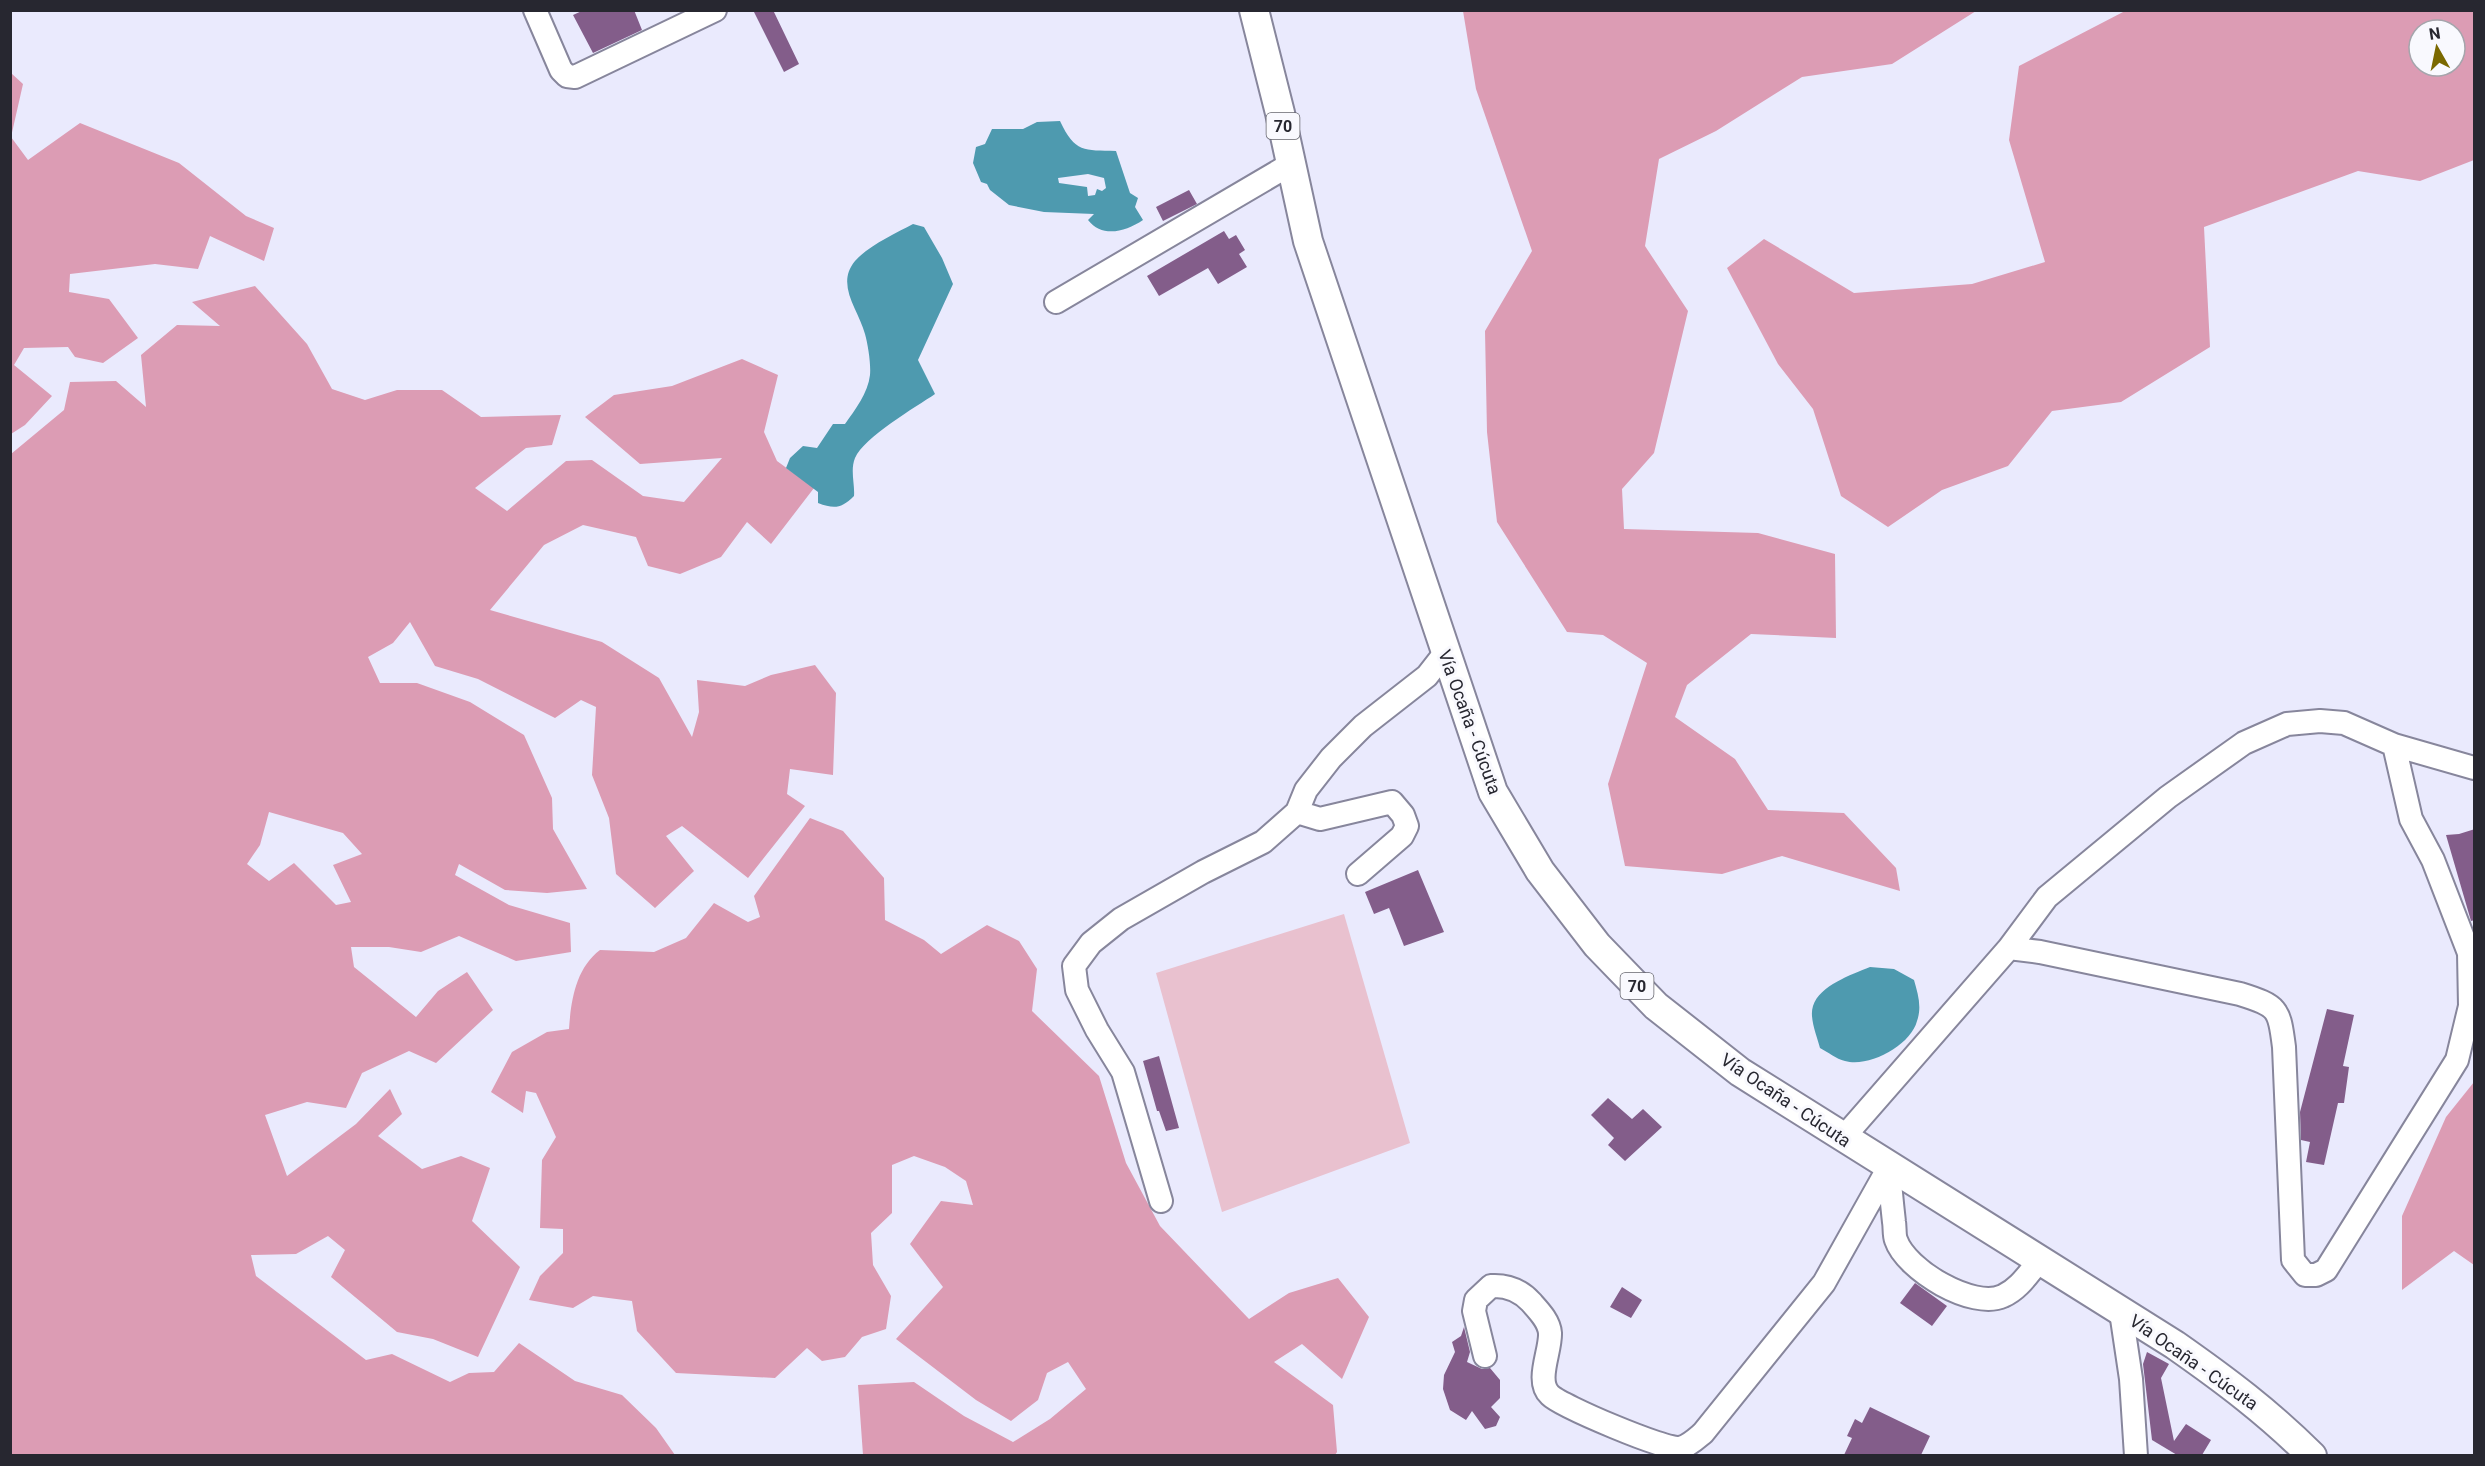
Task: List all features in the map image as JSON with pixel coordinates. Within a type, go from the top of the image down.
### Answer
[{"type":"main road","name":"Vía Ocaña - Cúcuta","points":[[1254,10],[1308,241],[1493,792],[1540,871],[1597,945],[1656,1006],[1740,1072],[2121,1312],[2229,1383],[2275,1419],[2312,1455]]},
{"type":"street","points":[[535,10],[561,69],[567,76],[574,77],[716,10]]},
{"type":"street","points":[[1056,302],[1291,164]]},
{"type":"street","points":[[1161,1201],[1123,1072],[1097,1030],[1077,990],[1074,966],[1091,944],[1121,919],[1203,872],[1263,842],[1297,812],[1306,789],[1331,758],[1363,726],[1427,676],[1445,653]]},
{"type":"street","points":[[1844,1138],[2009,948],[2047,897],[2168,797],[2244,743],[2287,724],[2320,721],[2344,723],[2394,746],[2475,768]]},
{"type":"street","points":[[2009,948],[2040,952],[2240,994],[2267,1002],[2280,1016],[2284,1047],[2293,1260],[2305,1275],[2316,1275],[2326,1269],[2466,1053],[2470,1006],[2469,953],[2433,860],[2411,819],[2394,746]]},
{"type":"street","points":[[1297,812],[1320,819],[1392,802],[1398,808],[1407,826],[1402,836],[1358,874]]},
{"type":"street","points":[[1889,1167],[1896,1240],[1907,1257],[1927,1275],[1952,1291],[1975,1298],[2001,1298],[2015,1290],[2039,1261]]},
{"type":"street","points":[[1485,1356],[1474,1311],[1476,1300],[1491,1286],[1507,1286],[1527,1298],[1542,1314],[1550,1331],[1544,1385],[1550,1395],[1579,1411],[1662,1446],[1681,1448],[1703,1433],[1824,1283],[1889,1167]]},
{"type":"street","points":[[2121,1312],[2131,1379],[2136,1455]]},
{"type":"shaded area","points":[[1463,11],[1976,11],[1892,64],[1802,77],[1716,131],[1659,159],[1645,246],[1688,311],[1654,453],[1622,489],[1624,529],[1758,533],[1835,554],[1836,638],[1751,634],[1687,685],[1675,717],[1735,759],[1768,810],[1844,813],[1896,868],[1900,891],[1782,856],[1722,874],[1625,866],[1608,784],[1647,663],[1603,635],[1567,632],[1497,522],[1487,432],[1485,331],[1532,251],[1476,89]]},
{"type":"shaded area","points":[[2125,11],[2474,11],[2474,160],[2420,181],[2358,171],[2204,227],[2210,347],[2121,402],[2052,411],[2008,466],[1942,490],[1888,527],[1841,496],[1813,409],[1778,364],[1727,268],[1764,239],[1854,293],[1972,284],[2045,262],[2009,140],[2019,66]]},
{"type":"shaded area","points":[[11,73],[23,84],[11,137]]},
{"type":"shaded area","points":[[80,123],[179,163],[246,216],[274,228],[264,261],[210,236],[198,269],[155,264],[70,274],[69,292],[109,299],[138,338],[103,363],[75,357],[68,347],[24,348],[14,365],[52,396],[25,425],[11,434],[11,137],[28,160]]},
{"type":"shaded area","points":[[255,286],[307,344],[332,389],[365,400],[397,390],[442,390],[481,417],[561,415],[552,445],[526,448],[475,488],[507,511],[566,461],[592,460],[643,496],[684,502],[722,458],[640,464],[585,417],[614,395],[672,386],[742,359],[778,375],[764,432],[777,461],[814,488],[771,544],[747,522],[721,557],[680,574],[648,566],[636,537],[583,525],[544,545],[490,610],[602,642],[659,678],[692,737],[699,712],[697,680],[745,686],[771,675],[815,665],[836,693],[833,775],[790,769],[787,794],[805,806],[748,878],[682,826],[666,836],[694,871],[655,908],[616,874],[609,818],[592,775],[596,707],[581,700],[555,718],[478,679],[435,666],[410,622],[393,643],[368,657],[380,683],[417,683],[470,702],[524,735],[552,798],[553,829],[587,889],[547,893],[505,890],[459,864],[455,875],[509,905],[570,923],[571,952],[516,961],[459,936],[421,952],[389,947],[351,947],[354,967],[416,1017],[438,991],[467,972],[493,1010],[436,1063],[409,1051],[362,1073],[346,1108],[307,1102],[265,1115],[287,1176],[356,1124],[390,1089],[402,1114],[378,1136],[422,1169],[461,1156],[490,1168],[472,1221],[520,1267],[478,1357],[433,1339],[397,1332],[331,1277],[345,1250],[328,1236],[296,1254],[251,1255],[256,1276],[366,1360],[392,1354],[450,1382],[469,1373],[494,1372],[519,1343],[575,1381],[622,1395],[656,1428],[675,1455],[11,1456],[11,454],[64,410],[70,382],[116,381],[146,407],[141,355],[177,325],[220,326],[192,302]],"holes":[[[269,812],[343,833],[362,854],[333,865],[351,902],[336,905],[294,863],[269,881],[247,864],[260,845]]]},
{"type":"shaded area","points":[[810,818],[843,831],[884,878],[885,920],[924,940],[941,954],[987,925],[1019,941],[1037,969],[1032,1011],[1099,1076],[1126,1163],[1160,1226],[1249,1319],[1289,1293],[1338,1278],[1369,1317],[1342,1379],[1302,1344],[1274,1362],[1333,1405],[1337,1452],[1335,1455],[863,1455],[858,1385],[914,1382],[964,1416],[1013,1442],[1050,1419],[1086,1389],[1068,1362],[1047,1373],[1038,1400],[1011,1421],[976,1400],[896,1339],[943,1287],[910,1244],[941,1201],[973,1205],[966,1181],[945,1167],[914,1156],[892,1165],[892,1213],[871,1233],[873,1265],[891,1296],[886,1329],[862,1337],[845,1357],[822,1361],[807,1348],[775,1378],[676,1373],[637,1331],[632,1301],[593,1296],[573,1308],[529,1300],[540,1276],[563,1253],[563,1229],[540,1228],[542,1160],[556,1137],[536,1093],[526,1091],[523,1113],[491,1092],[512,1052],[547,1032],[569,1029],[576,985],[585,966],[600,950],[654,952],[686,938],[714,903],[748,922],[760,917],[754,896]]},
{"type":"shaded area","points":[[1344,914],[1410,1143],[1222,1212],[1156,973]]},
{"type":"shaded area","points":[[2474,1082],[2474,1265],[2454,1251],[2402,1290],[2402,1216],[2446,1117]]},
{"type":"water","points":[[1060,121],[1071,139],[1082,148],[1116,151],[1130,193],[1138,198],[1135,207],[1143,220],[1129,228],[1107,231],[1094,226],[1088,220],[1094,214],[1044,212],[1009,205],[990,190],[987,184],[981,182],[973,163],[976,147],[985,144],[992,129],[1023,129],[1037,122]],"holes":[[[1088,174],[1104,178],[1106,188],[1102,191],[1097,189],[1095,195],[1088,196],[1087,187],[1059,183],[1058,178]]]},
{"type":"water","points":[[913,224],[924,227],[942,258],[953,284],[918,360],[935,394],[891,423],[860,450],[853,467],[854,496],[841,506],[824,505],[818,503],[818,492],[786,468],[790,458],[803,446],[817,448],[833,424],[845,424],[864,395],[869,382],[870,360],[865,334],[850,298],[847,279],[849,270],[867,250]]},
{"type":"water","points":[[1870,967],[1894,969],[1914,980],[1919,1001],[1917,1021],[1907,1038],[1888,1053],[1866,1061],[1845,1061],[1820,1048],[1813,1021],[1813,1006],[1822,992],[1829,987],[1845,977]]},
{"type":"building","points":[[584,10],[634,10],[642,30],[593,53],[573,15]]},
{"type":"building","points":[[753,10],[773,10],[799,64],[784,72]]},
{"type":"building","points":[[1189,190],[1197,204],[1163,221],[1156,207]]},
{"type":"building","points":[[1224,231],[1229,239],[1236,235],[1245,250],[1239,254],[1247,267],[1218,284],[1208,268],[1159,296],[1147,276]]},
{"type":"building","points":[[2475,829],[2475,920],[2471,921],[2446,835]]},
{"type":"building","points":[[1418,870],[1444,932],[1404,946],[1389,908],[1374,914],[1365,892]]},
{"type":"building","points":[[2327,1009],[2354,1015],[2343,1066],[2349,1067],[2344,1103],[2338,1103],[2324,1165],[2306,1162],[2310,1142],[2301,1140],[2300,1112]]},
{"type":"building","points":[[1159,1056],[1179,1128],[1166,1131],[1159,1111],[1157,1111],[1143,1061]]},
{"type":"building","points":[[1608,1098],[1632,1119],[1643,1109],[1662,1127],[1625,1161],[1608,1145],[1614,1138],[1591,1115]]},
{"type":"building","points":[[1915,1283],[1947,1306],[1932,1326],[1900,1303]]},
{"type":"building","points":[[1622,1287],[1642,1300],[1631,1318],[1610,1307]]},
{"type":"building","points":[[1464,1327],[1470,1352],[1467,1362],[1482,1369],[1490,1368],[1500,1380],[1500,1398],[1491,1407],[1500,1417],[1496,1426],[1485,1429],[1472,1411],[1466,1420],[1450,1410],[1443,1389],[1444,1375],[1455,1352],[1452,1342],[1461,1336]]},
{"type":"building","points":[[2147,1352],[2169,1364],[2161,1378],[2174,1441],[2186,1424],[2211,1440],[2202,1455],[2177,1455],[2152,1440],[2143,1364]]},
{"type":"building","points":[[1870,1407],[1930,1436],[1921,1455],[1844,1455],[1852,1438],[1847,1436],[1855,1419],[1862,1423]]}]
